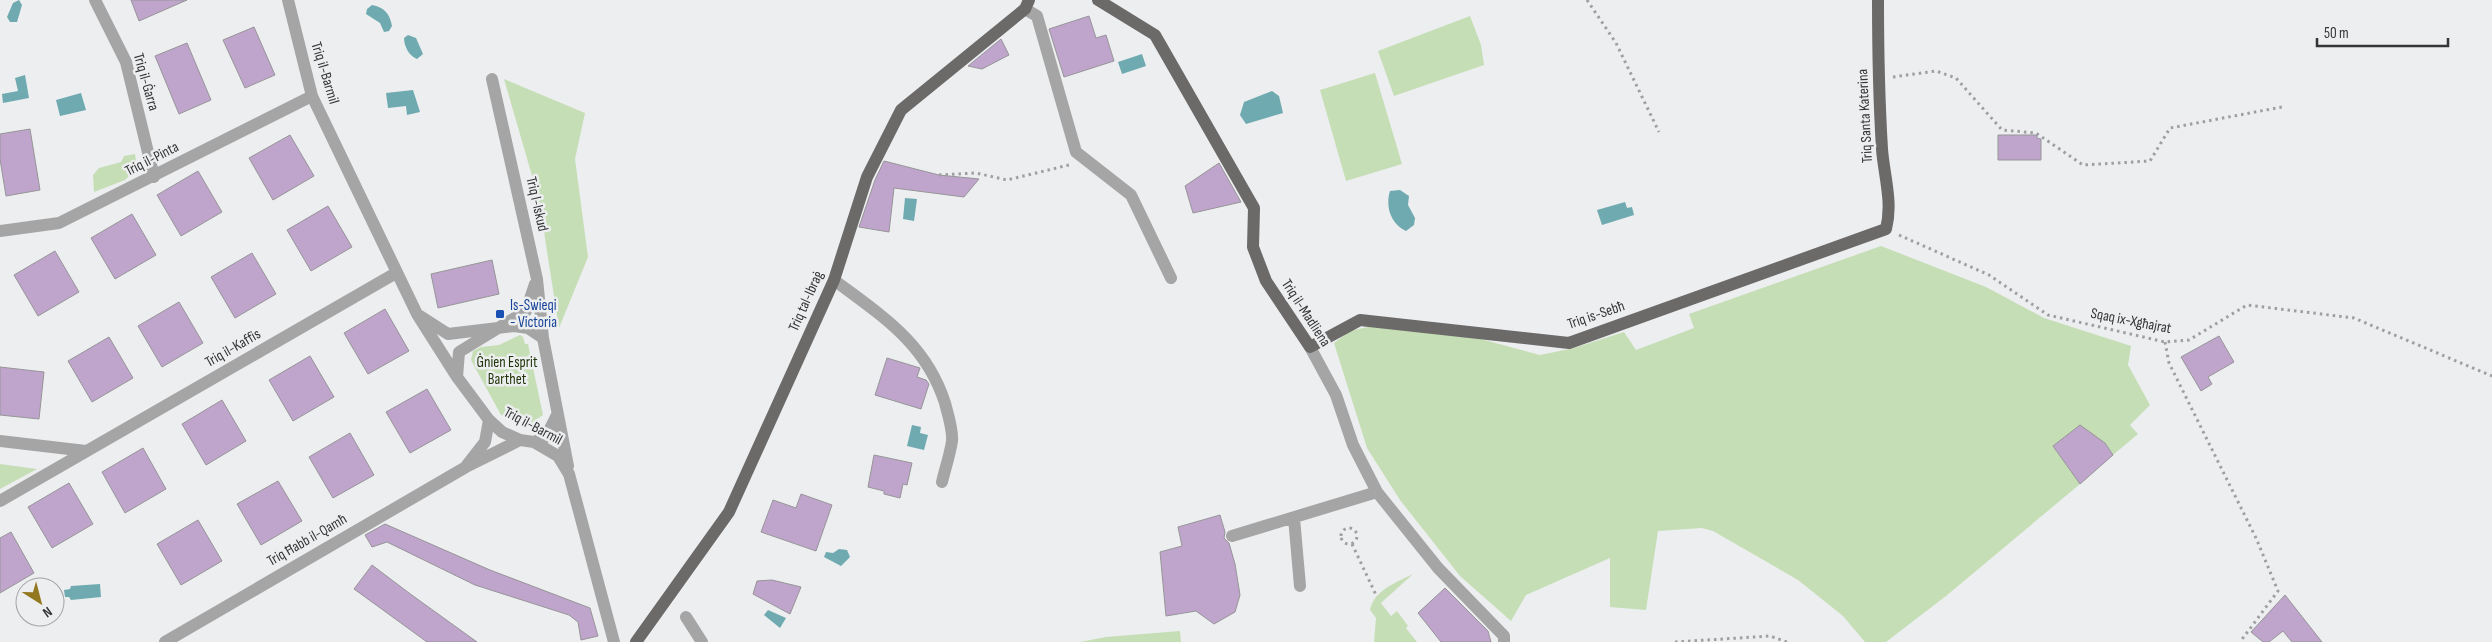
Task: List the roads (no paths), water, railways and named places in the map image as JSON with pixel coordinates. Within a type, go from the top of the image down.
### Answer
[{"type":"main road","points":[[1027,4],[1039,0]]},
{"type":"main road","name":"Triq il-Madliena","points":[[1098,0],[1155,35],[1254,208],[1253,247],[1266,281],[1310,347]]},
{"type":"main road","name":"Triq Santa Katerina","points":[[1878,0],[1878,81],[1882,152],[1890,212],[1886,229]]},
{"type":"main road","name":"Triq tal-Ibraġ","points":[[636,642],[729,512],[834,280],[867,177],[901,110],[1027,4]]},
{"type":"main road","name":"Triq is-Sebħ","points":[[1310,347],[1360,320],[1568,343],[1886,229]]},
{"type":"street","name":"Triq il-Ġarra","points":[[95,0],[126,62],[154,177]]},
{"type":"street","name":"Triq il-Barmil","points":[[288,0],[312,96],[417,314],[457,377],[489,420],[502,432],[520,440],[534,442],[558,456],[569,474],[614,642]]},
{"type":"street","points":[[1027,4],[1038,16],[1076,152],[1131,195],[1171,278]]},
{"type":"street","name":"Triq l-Iskud","points":[[492,78],[537,279],[543,338],[569,474]]},
{"type":"street","name":"Triq il-Pinta","points":[[0,231],[59,223],[154,177],[312,96]]},
{"type":"street","name":"Triq il-Kaffis","points":[[0,501],[396,273]]},
{"type":"street","points":[[457,377],[459,352],[526,311],[537,279]]},
{"type":"street","points":[[834,280],[884,317],[912,342],[927,362],[942,395],[951,427],[952,440],[942,482]]},
{"type":"street","points":[[417,314],[448,334],[514,326],[528,328],[543,338]]},
{"type":"street","name":"Triq il-Madliena","points":[[1310,347],[1336,395],[1353,445],[1377,492],[1438,568],[1504,636],[1504,642]]},
{"type":"street","points":[[534,442],[546,437],[557,415]]},
{"type":"street","name":"Triq Ħabb il-Qamħ","points":[[466,467],[485,442],[489,420]]},
{"type":"street","name":"Triq Ħabb il-Qamħ","points":[[165,642],[466,467],[520,440]]},
{"type":"street","points":[[0,441],[86,451]]},
{"type":"street","points":[[1232,536],[1377,492]]},
{"type":"street","points":[[1294,518],[1300,586]]},
{"type":"street","points":[[686,617],[702,642]]},
{"type":"water","points":[[19,0],[22,5],[17,22],[10,22],[7,17],[13,3]]},
{"type":"water","points":[[372,5],[383,9],[390,18],[392,26],[389,31],[384,32],[380,23],[366,14],[367,9]]},
{"type":"water","points":[[408,35],[416,38],[423,54],[417,59],[409,53],[406,47],[404,38]]},
{"type":"water","points":[[1142,54],[1146,66],[1122,74],[1118,62]]},
{"type":"water","points":[[25,75],[29,98],[3,103],[2,94],[18,91],[15,78]]},
{"type":"water","points":[[413,90],[420,112],[407,115],[406,106],[388,108],[386,93]]},
{"type":"water","points":[[1272,91],[1279,96],[1283,113],[1246,124],[1240,115],[1244,102]]},
{"type":"water","points":[[81,93],[86,110],[60,116],[56,100]]},
{"type":"water","points":[[1400,190],[1409,196],[1408,205],[1415,218],[1414,225],[1406,231],[1396,224],[1390,214],[1388,203],[1390,191]]},
{"type":"water","points":[[905,198],[917,199],[914,221],[903,219]]},
{"type":"water","points":[[1625,202],[1627,208],[1632,207],[1634,215],[1602,225],[1597,210]]},
{"type":"water","points":[[912,425],[921,427],[920,433],[928,435],[924,450],[907,446]]},
{"type":"water","points":[[839,549],[847,550],[850,557],[841,566],[824,557],[826,552],[833,553]]},
{"type":"water","points":[[100,584],[101,597],[71,600],[69,597],[65,597],[65,590],[70,589],[71,586]]},
{"type":"water","points":[[768,610],[786,618],[780,628],[764,615]]},
{"type":"place","name":"Is-Swieqi - Victoria","points":[[500,314]]},
{"type":"park label","name":"Ġnien Esprit Barthet","points":[[507,370]]}]
